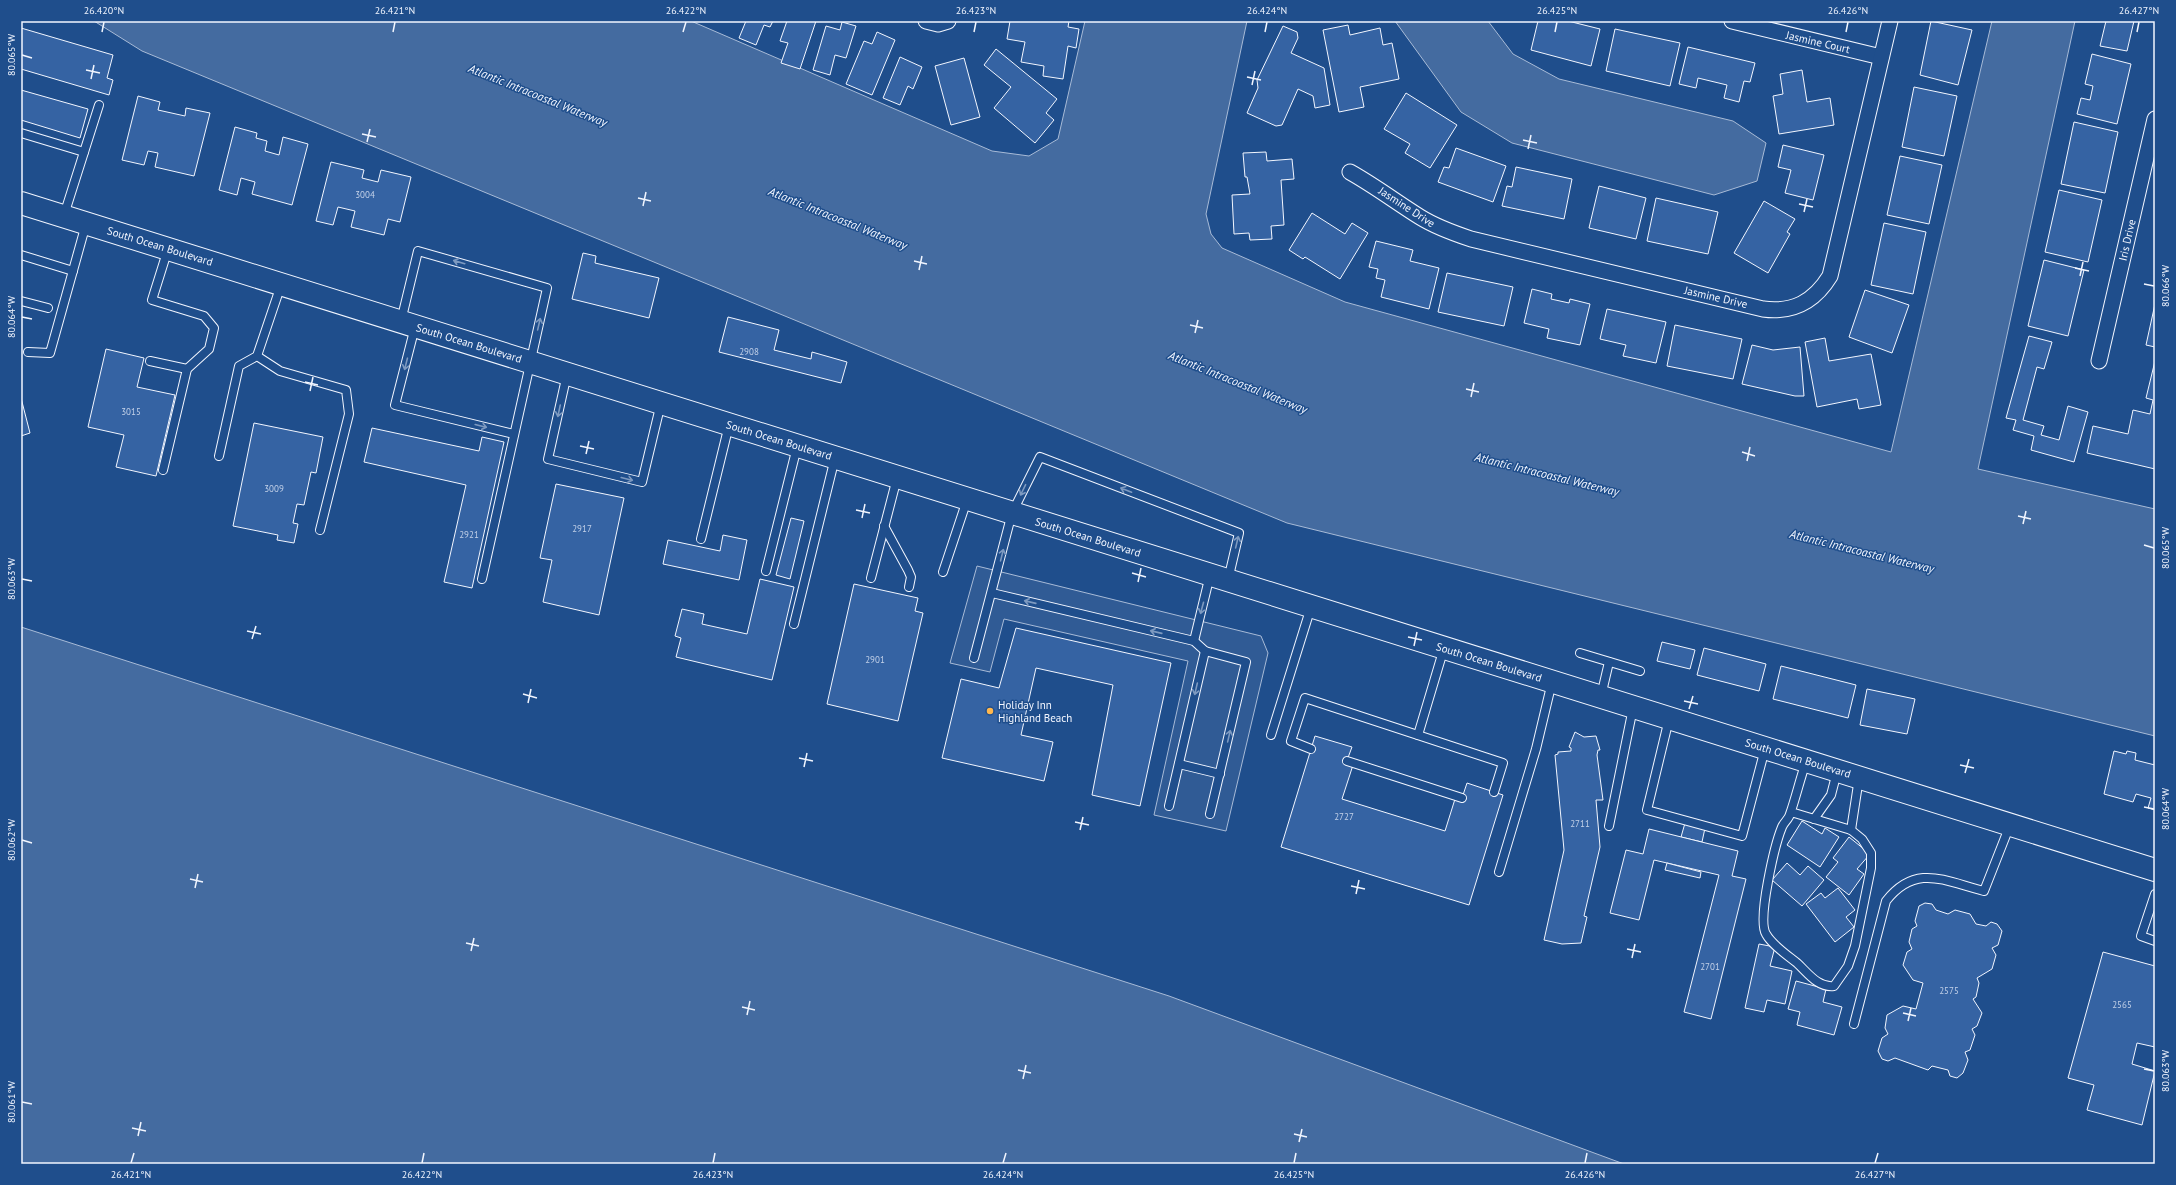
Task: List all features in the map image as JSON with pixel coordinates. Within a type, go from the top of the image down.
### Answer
[{"type":"main road","name":"South Ocean Boulevard","points":[[21,203],[2155,870]]},
{"type":"street","points":[[926,21],[938,24],[948,21]]},
{"type":"street","name":"Jasmine Court","points":[[1732,21],[1881,57]]},
{"type":"street","name":"Jasmine Drive","points":[[1350,172],[1377,187],[1420,218],[1444,230],[1471,239],[1763,309],[1790,309],[1802,305],[1813,297],[1823,288],[1830,276],[1890,21]]},
{"type":"street","name":"Iris Drive","points":[[2099,362],[2155,119]]},
{"type":"lane","points":[[64,216],[99,105]]},
{"type":"lane","points":[[21,133],[84,152]]},
{"type":"lane","points":[[28,352],[50,353],[86,223]]},
{"type":"lane","points":[[163,470],[187,369],[210,349],[214,328],[204,316],[152,300],[168,249]]},
{"type":"lane","points":[[482,579],[548,288],[418,250],[396,405],[514,434]]},
{"type":"lane","points":[[21,255],[73,271]]},
{"type":"lane","points":[[219,456],[239,366],[257,356],[281,284]]},
{"type":"lane","points":[[21,301],[48,308]]},
{"type":"lane","points":[[257,356],[280,370],[346,390],[349,414],[320,530]]},
{"type":"lane","points":[[150,361],[187,369]]},
{"type":"lane","points":[[567,373],[548,459],[642,482],[661,403]]},
{"type":"lane","points":[[701,539],[729,424]]},
{"type":"lane","points":[[766,570],[797,446]]},
{"type":"lane","points":[[794,624],[835,457]]},
{"type":"lane","points":[[974,658],[1012,513],[1040,457],[1239,533],[1194,641]]},
{"type":"lane","points":[[871,578],[897,477]]},
{"type":"lane","points":[[943,572],[968,499]]},
{"type":"lane","points":[[884,526],[911,577],[909,587]]},
{"type":"lane","points":[[992,592],[1194,641],[1205,651],[1246,662],[1210,814]]},
{"type":"lane","points":[[1271,735],[1311,606]]},
{"type":"lane","points":[[1418,735],[1444,648]]},
{"type":"lane","points":[[1169,806],[1205,651]]},
{"type":"lane","points":[[1580,653],[1640,671]]},
{"type":"lane","points":[[1601,697],[1609,662]]},
{"type":"lane","points":[[1499,872],[1536,749],[1552,682]]},
{"type":"lane","points":[[1311,749],[1291,741],[1305,698],[1504,763],[1494,792]]},
{"type":"lane","points":[[1609,826],[1633,707]]},
{"type":"lane","points":[[1669,718],[1647,810],[1742,836],[1765,748]]},
{"type":"lane","points":[[1347,761],[1462,798]]},
{"type":"lane","points":[[1791,812],[1851,830],[1867,844],[1871,853],[1870,868],[1855,946],[1848,966],[1839,982],[1834,986],[1828,987],[1821,985],[1766,934],[1764,906],[1778,843],[1782,827],[1791,812],[1806,761]]},
{"type":"lane","points":[[1179,764],[1220,774]]},
{"type":"lane","points":[[1814,819],[1831,795],[1838,771]]},
{"type":"lane","points":[[1851,830],[1859,777]]},
{"type":"lane","points":[[1854,1024],[1886,901],[1895,889],[1908,880],[1923,877],[1984,891],[2010,824]]},
{"type":"lane","points":[[2155,894],[2141,936],[2155,941]]},
{"type":"shaded area","points":[[977,566],[1261,636],[1268,653],[1226,831],[1154,815],[1188,661],[1004,619],[990,672],[950,663]]},
{"type":"water","name":"Atlantic Intracoastal Waterway","points":[[94,21],[691,21],[992,151],[1029,156],[1058,139],[1085,21],[1247,21],[1206,214],[1211,234],[1222,248],[1345,302],[1891,452],[1992,21],[2075,21],[1978,469],[2155,509],[2155,736],[1287,523],[142,51]]},
{"type":"water","points":[[1395,21],[1488,21],[1513,54],[1559,79],[1733,121],[1766,143],[1757,181],[1714,195],[1512,143],[1461,112]]},
{"type":"water","points":[[21,627],[1169,996],[1624,1164],[21,1164]]},
{"type":"building","points":[[746,21],[773,21],[770,27],[764,25],[756,45],[739,38]]},
{"type":"building","points":[[787,21],[816,21],[800,69],[781,63],[788,43],[780,41]]},
{"type":"building","points":[[1010,21],[1069,21],[1068,27],[1079,29],[1076,48],[1068,46],[1063,79],[1043,76],[1044,66],[1021,62],[1025,42],[1007,39]]},
{"type":"building","points":[[1538,21],[1568,21],[1600,29],[1591,66],[1531,50]]},
{"type":"building","points":[[1931,21],[1972,30],[1958,85],[1920,75]]},
{"type":"building","points":[[2106,21],[2134,21],[2127,51],[2100,46]]},
{"type":"building","points":[[842,22],[856,26],[846,58],[835,55],[830,75],[813,70],[826,26],[840,30]]},
{"type":"building","points":[[1348,25],[1350,35],[1380,28],[1383,45],[1392,43],[1399,79],[1360,87],[1364,107],[1339,112],[1323,30]]},
{"type":"building","points":[[1283,26],[1297,32],[1298,38],[1291,53],[1324,68],[1330,105],[1315,108],[1313,96],[1298,89],[1282,125],[1276,126],[1247,113],[1258,88],[1257,80]]},
{"type":"building","points":[[21,28],[113,55],[107,78],[113,80],[109,95],[21,69]]},
{"type":"building","points":[[1615,29],[1680,43],[1670,86],[1606,71]]},
{"type":"building","points":[[877,32],[895,40],[872,95],[846,84],[864,41],[872,44]]},
{"type":"building","points":[[1688,47],[1755,63],[1750,82],[1744,81],[1739,102],[1724,98],[1727,85],[1698,78],[1696,88],[1679,84]]},
{"type":"building","points":[[996,49],[1057,99],[1046,113],[1054,120],[1035,143],[994,108],[1011,87],[984,65]]},
{"type":"building","points":[[2092,54],[2131,64],[2117,124],[2077,114],[2081,98],[2090,100],[2093,86],[2085,84]]},
{"type":"building","points":[[900,57],[922,67],[913,89],[908,86],[900,105],[883,98]]},
{"type":"building","points":[[964,58],[980,117],[951,125],[935,66]]},
{"type":"building","points":[[1802,70],[1807,102],[1830,98],[1834,125],[1779,134],[1773,96],[1783,94],[1780,74]]},
{"type":"building","points":[[1914,87],[1957,96],[1944,156],[1902,147]]},
{"type":"building","points":[[21,90],[88,109],[80,138],[21,120]]},
{"type":"building","points":[[1406,93],[1457,125],[1430,168],[1405,153],[1410,144],[1384,129]]},
{"type":"building","points":[[138,96],[160,102],[158,110],[185,116],[186,108],[210,113],[194,176],[155,167],[158,153],[148,151],[144,165],[122,160]]},
{"type":"building","points":[[2074,122],[2118,132],[2105,193],[2061,184]]},
{"type":"building","points":[[235,127],[257,133],[256,138],[267,141],[265,151],[279,155],[283,137],[308,144],[292,205],[252,194],[255,182],[241,178],[237,195],[219,190]]},
{"type":"building","points":[[1783,145],[1824,155],[1813,200],[1785,193],[1791,170],[1778,167]]},
{"type":"building","points":[[1456,148],[1506,166],[1493,202],[1438,182],[1444,167],[1449,168]]},
{"type":"building","points":[[1266,152],[1267,161],[1292,159],[1294,179],[1281,180],[1284,225],[1271,226],[1272,239],[1250,240],[1249,233],[1234,234],[1232,195],[1250,194],[1247,177],[1245,177],[1243,153]]},
{"type":"building","points":[[1900,156],[1942,165],[1929,224],[1887,215]]},
{"type":"building","points":[[331,162],[364,170],[362,178],[378,182],[381,170],[411,177],[400,222],[388,219],[384,235],[351,227],[355,211],[338,207],[333,225],[316,221]]},
{"type":"building","points":[[1516,167],[1572,179],[1564,219],[1502,206],[1507,186],[1512,187]]},
{"type":"building","points":[[1599,186],[1646,198],[1636,239],[1589,228]]},
{"type":"building","points":[[2059,190],[2102,200],[2088,262],[2045,252]]},
{"type":"building","points":[[1656,198],[1718,212],[1708,254],[1647,241]]},
{"type":"building","points":[[1764,201],[1795,219],[1787,232],[1790,234],[1768,273],[1734,253]]},
{"type":"building","points":[[1312,213],[1345,234],[1352,223],[1368,233],[1340,279],[1305,257],[1303,259],[1289,250]]},
{"type":"building","points":[[1884,223],[1926,232],[1913,294],[1871,285]]},
{"type":"building","points":[[1376,241],[1413,250],[1410,261],[1439,268],[1429,309],[1381,297],[1385,280],[1376,278],[1378,269],[1369,267]]},
{"type":"building","points":[[583,253],[596,256],[595,263],[659,278],[649,318],[572,299]]},
{"type":"building","points":[[2044,260],[2084,270],[2068,336],[2028,326]]},
{"type":"building","points":[[1447,273],[1513,287],[1504,326],[1438,312]]},
{"type":"building","points":[[1532,289],[1552,294],[1551,299],[1569,303],[1570,299],[1590,304],[1580,345],[1547,338],[1549,329],[1524,323]]},
{"type":"building","points":[[1865,290],[1909,305],[1892,353],[1849,337]]},
{"type":"building","points":[[2155,304],[2155,347],[2146,345]]},
{"type":"building","points":[[1607,309],[1666,322],[1656,363],[1623,356],[1626,345],[1600,339]]},
{"type":"building","points":[[728,317],[779,330],[774,350],[811,359],[812,352],[847,362],[841,383],[719,352]]},
{"type":"building","points":[[1675,325],[1742,339],[1733,379],[1667,366]]},
{"type":"building","points":[[2029,336],[2052,342],[2044,369],[2037,367],[2023,420],[2044,426],[2041,435],[2059,440],[2068,406],[2088,412],[2074,462],[2031,450],[2034,436],[2013,430],[2016,420],[2006,418]]},
{"type":"building","points":[[1825,338],[1829,361],[1871,354],[1881,405],[1859,409],[1857,399],[1817,407],[1805,342]]},
{"type":"building","points":[[1752,345],[1773,350],[1800,347],[1804,396],[1795,396],[1742,384]]},
{"type":"building","points":[[106,349],[144,358],[137,387],[175,395],[156,476],[116,467],[124,435],[88,427]]},
{"type":"building","points":[[2155,361],[2155,469],[2087,453],[2093,426],[2128,434],[2133,410],[2150,414],[2153,400],[2146,398]]},
{"type":"building","points":[[21,398],[30,433],[21,436]]},
{"type":"building","points":[[254,423],[323,437],[316,473],[311,472],[304,505],[297,504],[293,523],[298,524],[294,543],[277,540],[278,535],[233,526]]},
{"type":"building","points":[[372,428],[479,451],[482,437],[504,442],[472,588],[444,582],[466,485],[364,462]]},
{"type":"building","points":[[556,484],[624,498],[599,615],[543,602],[552,560],[540,558]]},
{"type":"building","points":[[791,518],[804,521],[790,579],[776,575]]},
{"type":"building","points":[[723,535],[747,540],[739,580],[663,564],[668,540],[720,551]]},
{"type":"building","points":[[760,579],[794,587],[772,680],[676,657],[681,638],[675,636],[682,609],[704,614],[702,624],[747,634]]},
{"type":"building","points":[[854,584],[918,598],[915,611],[923,613],[898,721],[827,704]]},
{"type":"building","name":"Holiday Inn Highland Beach","points":[[1016,628],[1171,663],[1140,806],[1092,795],[1113,685],[1036,668],[1021,735],[1053,742],[1044,781],[942,758],[961,679],[999,688]]},
{"type":"building","points":[[1662,642],[1695,650],[1690,669],[1657,661]]},
{"type":"building","points":[[1704,648],[1766,664],[1759,691],[1697,675]]},
{"type":"building","points":[[1781,666],[1856,685],[1848,718],[1773,699]]},
{"type":"building","points":[[1867,689],[1915,699],[1907,734],[1860,725]]},
{"type":"building","points":[[1575,732],[1584,737],[1596,736],[1600,750],[1598,750],[1597,755],[1603,800],[1596,800],[1600,847],[1584,916],[1587,917],[1581,943],[1562,944],[1544,940],[1564,850],[1555,755],[1558,754],[1558,752],[1571,751],[1571,748],[1569,747]]},
{"type":"building","points":[[1315,736],[1352,747],[1346,763],[1353,765],[1342,799],[1445,831],[1455,799],[1462,798],[1467,783],[1503,795],[1469,905],[1281,847]]},
{"type":"building","points":[[2114,751],[2126,754],[2127,751],[2136,753],[2135,760],[2155,765],[2155,810],[2148,808],[2151,798],[2136,794],[2133,802],[2104,794]]},
{"type":"building","points":[[1802,821],[1822,834],[1825,828],[1839,837],[1820,867],[1787,845]]},
{"type":"building","points":[[1685,823],[1705,828],[1702,842],[1681,837]]},
{"type":"building","points":[[1649,829],[1738,851],[1732,876],[1746,879],[1711,1019],[1684,1012],[1719,875],[1654,860],[1639,920],[1610,913],[1626,850],[1643,854]]},
{"type":"building","points":[[1849,837],[1870,854],[1857,869],[1864,874],[1849,895],[1826,877],[1838,862],[1833,858]]},
{"type":"building","points":[[1667,863],[1701,872],[1700,878],[1665,870]]},
{"type":"building","points":[[1787,863],[1800,875],[1808,866],[1824,880],[1802,906],[1772,880]]},
{"type":"building","points":[[1838,888],[1855,910],[1846,917],[1854,927],[1835,942],[1806,904],[1821,893],[1825,898]]},
{"type":"building","points":[[1925,903],[1932,904],[1936,910],[1948,914],[1955,910],[1970,914],[1976,924],[1986,926],[1991,922],[1997,924],[2002,931],[1998,945],[1992,948],[1996,955],[1992,969],[1977,978],[1979,983],[1976,997],[1973,999],[1982,1013],[1977,1026],[1972,1029],[1975,1035],[1970,1050],[1965,1052],[1968,1060],[1963,1073],[1957,1078],[1950,1076],[1948,1070],[1932,1066],[1928,1070],[1895,1058],[1888,1061],[1882,1059],[1878,1051],[1882,1038],[1888,1034],[1885,1028],[1887,1015],[1903,1006],[1916,1009],[1923,983],[1913,980],[1903,965],[1907,952],[1912,949],[1909,942],[1912,929],[1917,926],[1915,921],[1919,906]]},
{"type":"building","points":[[1759,944],[1775,947],[1770,966],[1792,971],[1785,1004],[1767,1000],[1764,1012],[1745,1008]]},
{"type":"building","points":[[2103,952],[2155,966],[2155,1047],[2137,1043],[2132,1064],[2155,1071],[2142,1125],[2087,1110],[2094,1085],[2068,1078]]},
{"type":"building","points":[[1796,981],[1826,989],[1823,1002],[1842,1007],[1834,1035],[1797,1025],[1800,1012],[1788,1009]]},
{"type":"place","name":"Holiday Inn Highland Beach","points":[[990,711]]}]
